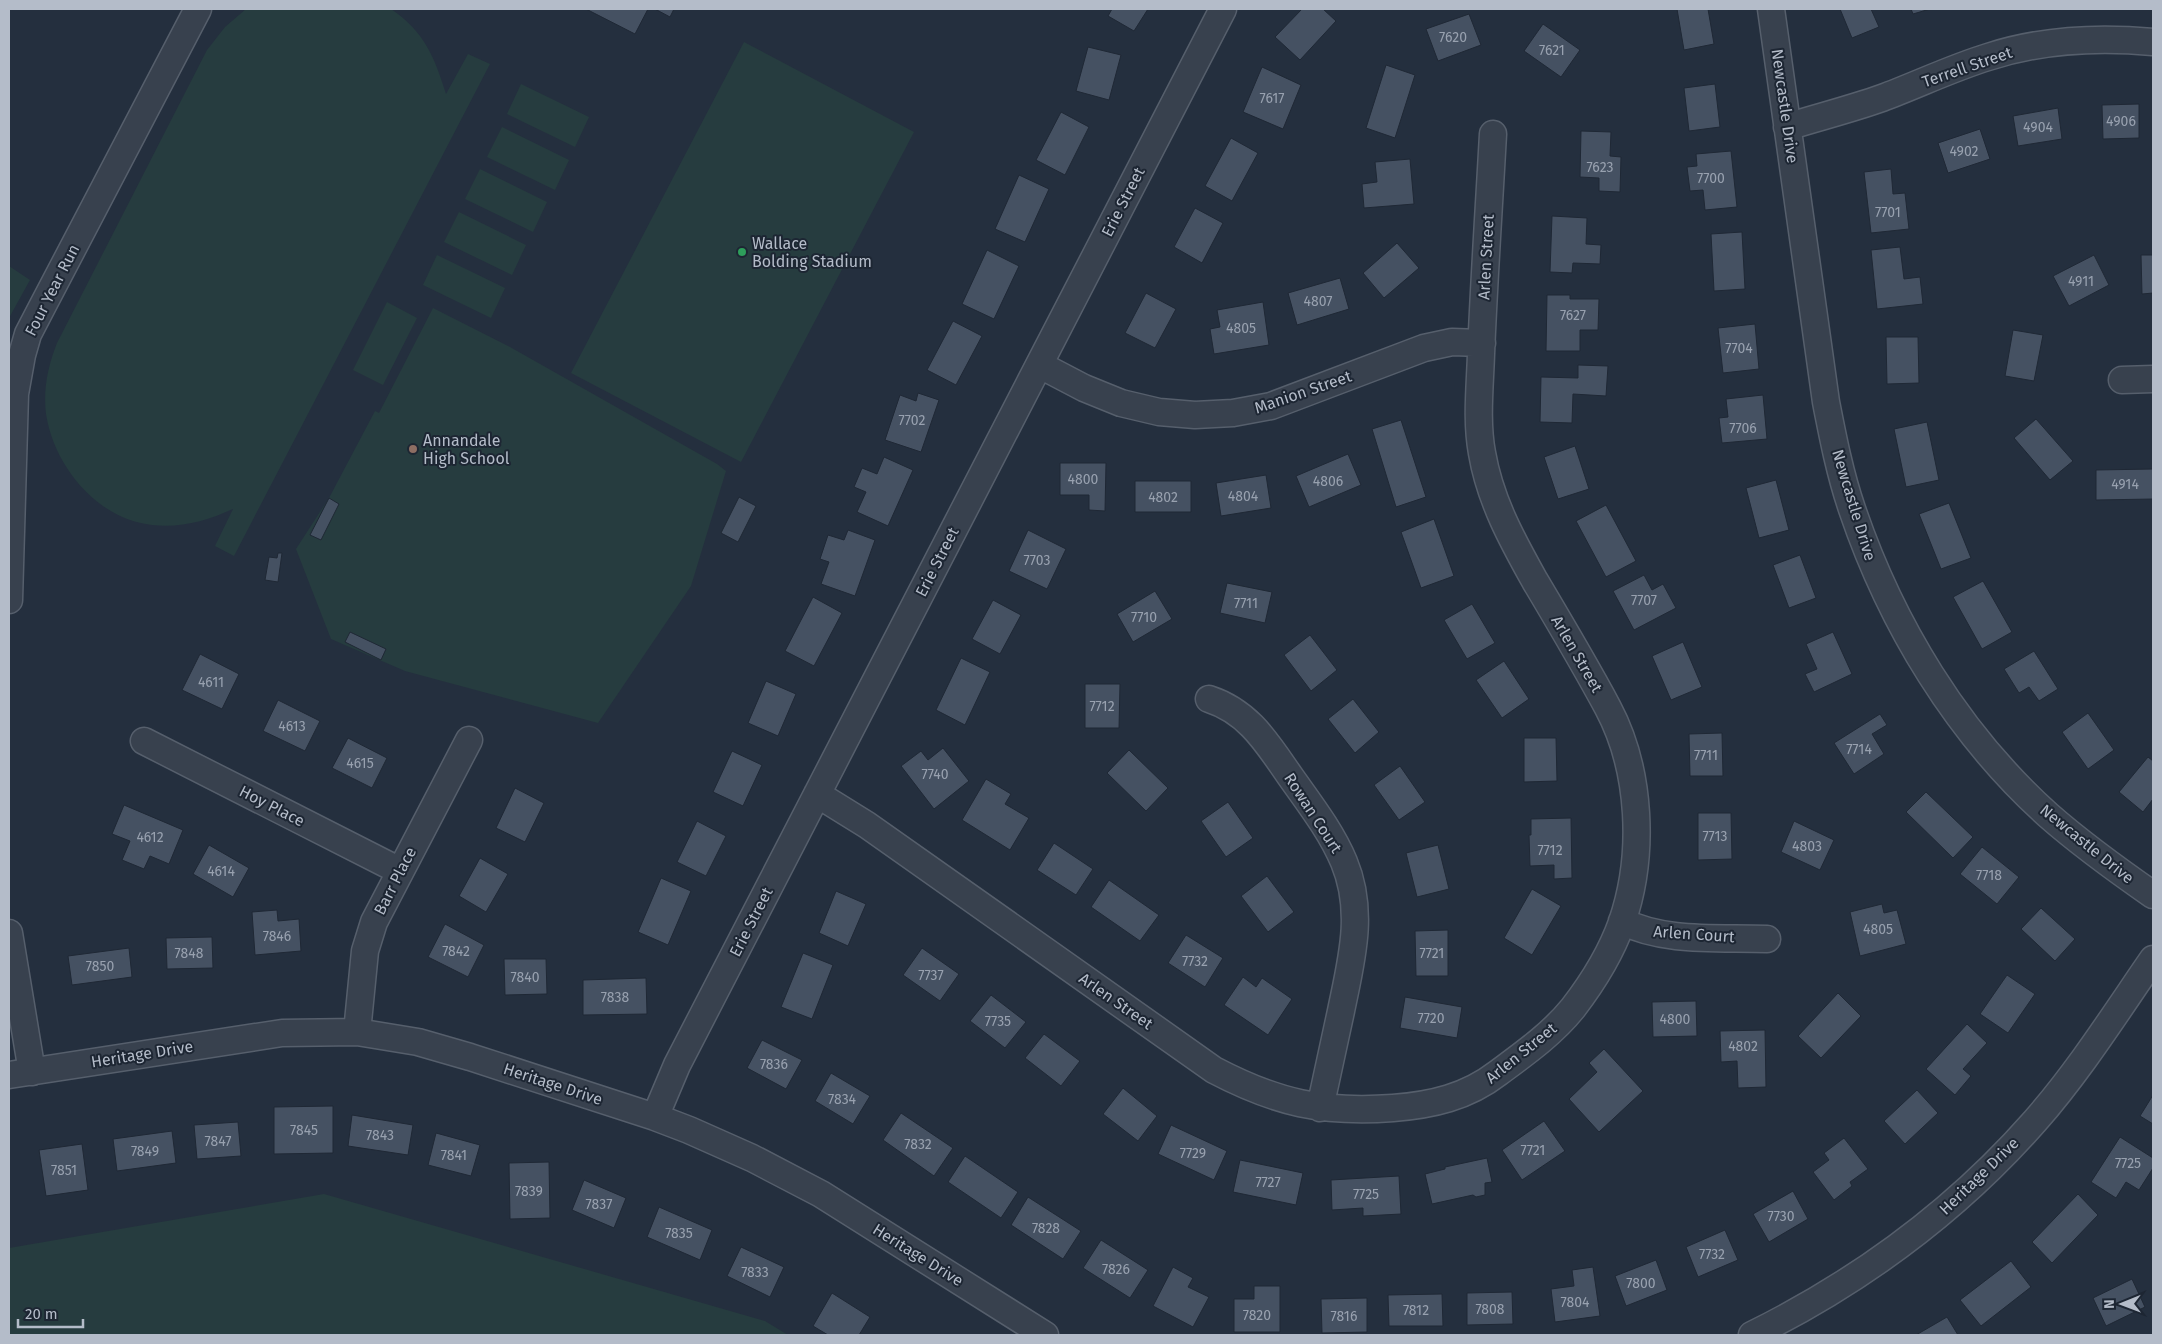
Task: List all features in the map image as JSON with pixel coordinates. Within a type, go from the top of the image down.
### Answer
[{"type":"street","name":"Four Year Run","points":[[9,600],[14,409],[17,373],[28,334],[198,9]]},
{"type":"street","name":"Erie Street","points":[[655,1117],[677,1065],[1223,9]]},
{"type":"street","name":"Newcastle Drive","points":[[1771,9],[1826,402],[1836,451],[1851,508],[1873,567],[1899,621],[1928,672],[1966,726],[2004,770],[2047,814],[2093,853],[2153,895]]},
{"type":"street","name":"Terrell Street","points":[[1787,127],[1881,98],[1988,57],[2024,48],[2076,41],[2128,40],[2153,42]]},
{"type":"street","name":"Arlen Street","points":[[817,794],[875,831],[1214,1070],[1240,1084],[1284,1100],[1320,1108],[1358,1110],[1417,1106],[1446,1100],[1472,1090],[1488,1081],[1545,1038],[1572,1010],[1610,951],[1630,894],[1635,858],[1636,821],[1627,761],[1610,711],[1512,541],[1489,487],[1481,450],[1482,343],[1493,134]]},
{"type":"street","name":"Manion Street","points":[[1040,365],[1084,388],[1121,403],[1159,412],[1194,415],[1233,413],[1271,406],[1424,348],[1452,342],[1482,343]]},
{"type":"street","points":[[2122,380],[2153,379]]},
{"type":"street","name":"Rowan Court","points":[[1209,699],[1240,714],[1259,732],[1329,832],[1344,863],[1353,890],[1356,917],[1354,948],[1320,1108]]},
{"type":"street","name":"Barr Place","points":[[357,1032],[365,951],[374,922],[469,740]]},
{"type":"street","name":"Hoy Place","points":[[144,741],[400,871]]},
{"type":"street","name":"Arlen Court","points":[[1622,921],[1651,933],[1767,939]]},
{"type":"street","points":[[9,933],[20,1074]]},
{"type":"street","name":"Heritage Drive","points":[[1752,1335],[1796,1314],[1854,1279],[1907,1241],[1961,1196],[2036,1120],[2084,1059],[2153,959]]},
{"type":"street","name":"Heritage Drive","points":[[20,1074],[282,1033],[357,1032],[418,1042],[655,1117],[752,1158],[821,1194],[1045,1335]]},
{"type":"green space","points":[[246,9],[391,9],[412,26],[427,46],[446,94],[468,54],[490,64],[234,556],[215,546],[233,509],[194,523],[163,526],[132,521],[96,501],[81,487],[58,452],[46,414],[45,396],[51,360],[57,343],[207,50],[225,27]]},
{"type":"green space","name":"Wallace Bolding Stadium","points":[[744,42],[914,132],[741,462],[571,373]]},
{"type":"green space","points":[[521,84],[589,117],[575,147],[507,114]]},
{"type":"green space","points":[[502,127],[569,160],[555,190],[487,157]]},
{"type":"green space","points":[[480,169],[547,202],[533,232],[465,199]]},
{"type":"green space","points":[[459,212],[526,245],[512,275],[444,242]]},
{"type":"green space","points":[[437,255],[505,288],[491,318],[423,285]]},
{"type":"green space","points":[[9,266],[30,280],[9,318]]},
{"type":"green space","points":[[387,302],[417,318],[383,385],[353,370]]},
{"type":"green space","points":[[433,308],[510,347],[717,464],[726,471],[691,586],[598,723],[405,671],[331,639],[296,549],[329,498],[375,411],[379,413]]},
{"type":"green space","points":[[324,1194],[765,1321],[788,1335],[9,1335],[9,1248]]},
{"type":"building","points":[[586,9],[648,9],[635,34]]},
{"type":"building","points":[[655,9],[674,9],[670,17]]},
{"type":"building","points":[[1112,9],[1148,9],[1134,31],[1108,16]]},
{"type":"building","points":[[1302,9],[1323,9],[1336,21],[1300,60],[1275,37]]},
{"type":"building","points":[[1677,9],[1708,9],[1714,44],[1684,50]]},
{"type":"building","points":[[1840,9],[1871,9],[1879,27],[1852,38]]},
{"type":"building","points":[[1911,9],[1930,9],[1913,14]]},
{"type":"building","points":[[1469,14],[1481,45],[1438,61],[1426,29]]},
{"type":"building","points":[[1543,24],[1580,50],[1561,77],[1524,51]]},
{"type":"building","points":[[1088,47],[1121,55],[1109,100],[1076,91]]},
{"type":"building","points":[[1386,65],[1415,75],[1395,138],[1366,128]]},
{"type":"building","points":[[1262,67],[1301,85],[1283,129],[1243,112]]},
{"type":"building","points":[[1715,84],[1720,127],[1689,131],[1684,88]]},
{"type":"building","points":[[2139,104],[2139,138],[2103,139],[2102,105]]},
{"type":"building","points":[[2058,108],[2062,139],[2018,146],[2013,116]]},
{"type":"building","points":[[1061,112],[1089,127],[1065,175],[1036,160]]},
{"type":"building","points":[[1980,129],[1990,159],[1948,173],[1938,143]]},
{"type":"building","points":[[1581,131],[1611,132],[1610,156],[1621,157],[1620,192],[1599,191],[1599,178],[1580,177]]},
{"type":"building","points":[[1231,138],[1258,153],[1232,201],[1205,186]]},
{"type":"building","points":[[1731,151],[1737,207],[1705,210],[1703,190],[1690,191],[1687,167],[1697,166],[1696,154]]},
{"type":"building","points":[[1410,159],[1414,204],[1364,208],[1362,184],[1377,182],[1375,162]]},
{"type":"building","points":[[1891,169],[1893,194],[1905,193],[1909,229],[1871,233],[1864,172]]},
{"type":"building","points":[[1019,175],[1049,189],[1025,242],[995,229]]},
{"type":"building","points":[[1195,208],[1223,223],[1202,263],[1174,247]]},
{"type":"building","points":[[1552,216],[1587,218],[1586,244],[1601,245],[1600,264],[1573,263],[1572,273],[1550,272]]},
{"type":"building","points":[[1742,232],[1745,289],[1714,291],[1711,234]]},
{"type":"building","points":[[1397,243],[1419,268],[1384,298],[1363,273]]},
{"type":"building","points":[[1900,247],[1904,279],[1920,277],[1923,304],[1877,309],[1871,250]]},
{"type":"building","points":[[987,250],[1019,266],[994,319],[962,304]]},
{"type":"building","points":[[2094,255],[2109,285],[2069,306],[2053,276]]},
{"type":"building","points":[[2141,255],[2153,255],[2153,293],[2142,294]]},
{"type":"building","points":[[1340,278],[1349,309],[1297,325],[1288,293]]},
{"type":"building","points":[[1146,293],[1176,309],[1155,348],[1125,333]]},
{"type":"building","points":[[1547,295],[1570,295],[1570,299],[1599,299],[1598,330],[1580,330],[1580,351],[1546,351]]},
{"type":"building","points":[[1263,302],[1269,345],[1214,354],[1210,329],[1220,327],[1217,310]]},
{"type":"building","points":[[953,321],[982,336],[956,385],[927,370]]},
{"type":"building","points":[[1755,324],[1759,369],[1723,373],[1718,328]]},
{"type":"building","points":[[2013,330],[2043,335],[2034,381],[2005,376]]},
{"type":"building","points":[[1886,337],[1918,337],[1919,383],[1887,384]]},
{"type":"building","points":[[1578,365],[1608,366],[1606,396],[1573,394],[1572,423],[1540,422],[1541,377],[1578,378]]},
{"type":"building","points":[[918,393],[939,400],[921,452],[885,440],[900,395],[916,401]]},
{"type":"building","points":[[1763,395],[1767,439],[1722,443],[1719,418],[1728,417],[1726,399]]},
{"type":"building","points":[[2036,419],[2073,461],[2050,480],[2014,438]]},
{"type":"building","points":[[1401,420],[1426,497],[1396,507],[1372,429]]},
{"type":"building","points":[[1927,422],[1939,480],[1906,487],[1894,429]]},
{"type":"building","points":[[1575,446],[1589,489],[1558,499],[1544,457]]},
{"type":"building","points":[[1348,454],[1361,485],[1309,507],[1296,476]]},
{"type":"building","points":[[884,457],[913,470],[888,526],[857,512],[866,492],[854,487],[862,468],[877,474]]},
{"type":"building","points":[[1060,463],[1106,463],[1105,511],[1089,510],[1089,495],[1060,495]]},
{"type":"building","points":[[2153,469],[2153,499],[2096,500],[2096,470]]},
{"type":"building","points":[[1266,475],[1271,508],[1221,516],[1216,483]]},
{"type":"building","points":[[1776,480],[1789,530],[1759,538],[1746,488]]},
{"type":"building","points":[[1135,481],[1191,481],[1191,512],[1135,512]]},
{"type":"building","points":[[739,497],[756,506],[738,542],[721,533]]},
{"type":"building","points":[[329,498],[339,504],[321,540],[310,535]]},
{"type":"building","points":[[1949,503],[1971,558],[1941,569],[1919,514]]},
{"type":"building","points":[[1606,505],[1636,561],[1606,577],[1576,521]]},
{"type":"building","points":[[1434,519],[1454,576],[1421,588],[1401,532]]},
{"type":"building","points":[[848,530],[875,540],[855,596],[821,584],[829,562],[820,559],[828,535],[844,540]]},
{"type":"building","points":[[1028,530],[1066,549],[1047,589],[1009,571]]},
{"type":"building","points":[[278,553],[282,553],[278,582],[265,580],[269,557],[277,558]]},
{"type":"building","points":[[1800,555],[1816,598],[1789,608],[1773,565]]},
{"type":"building","points":[[1644,575],[1652,590],[1663,584],[1676,608],[1634,630],[1613,591]]},
{"type":"building","points":[[1983,581],[2012,632],[1982,649],[1953,597]]},
{"type":"building","points":[[1227,583],[1272,592],[1265,623],[1220,613]]},
{"type":"building","points":[[1155,591],[1172,619],[1133,642],[1117,614]]},
{"type":"building","points":[[813,597],[842,613],[814,666],[785,651]]},
{"type":"building","points":[[993,600],[1021,615],[1000,654],[972,639]]},
{"type":"building","points":[[1472,604],[1495,643],[1467,659],[1444,620]]},
{"type":"building","points":[[350,632],[386,649],[381,660],[345,642]]},
{"type":"building","points":[[1833,632],[1852,674],[1814,692],[1805,674],[1817,669],[1806,644]]},
{"type":"building","points":[[1310,635],[1337,670],[1311,691],[1284,655]]},
{"type":"building","points":[[1683,642],[1702,687],[1671,700],[1652,656]]},
{"type":"building","points":[[2034,651],[2058,689],[2039,701],[2029,687],[2019,693],[2004,669]]},
{"type":"building","points":[[200,654],[239,674],[222,709],[182,690]]},
{"type":"building","points":[[961,658],[990,672],[965,725],[936,710]]},
{"type":"building","points":[[1504,661],[1529,699],[1502,718],[1476,680]]},
{"type":"building","points":[[766,681],[796,694],[778,736],[748,723]]},
{"type":"building","points":[[1085,684],[1120,684],[1119,728],[1085,728]]},
{"type":"building","points":[[1353,699],[1379,732],[1355,753],[1328,719]]},
{"type":"building","points":[[278,700],[320,721],[305,751],[263,731]]},
{"type":"building","points":[[2088,713],[2114,750],[2088,769],[2062,732]]},
{"type":"building","points":[[1880,714],[1887,725],[1872,734],[1884,754],[1854,774],[1834,743]]},
{"type":"building","points":[[1722,733],[1723,776],[1690,776],[1689,734]]},
{"type":"building","points":[[348,738],[387,758],[372,788],[332,768]]},
{"type":"building","points":[[1524,738],[1556,738],[1557,781],[1524,782]]},
{"type":"building","points":[[943,748],[969,781],[934,809],[901,766],[921,751],[928,760]]},
{"type":"building","points":[[1129,750],[1168,788],[1146,811],[1107,773]]},
{"type":"building","points":[[732,751],[762,765],[743,806],[713,792]]},
{"type":"building","points":[[2148,757],[2153,761],[2153,799],[2143,812],[2119,792]]},
{"type":"building","points":[[1400,766],[1425,802],[1399,820],[1374,785]]},
{"type":"building","points":[[986,779],[1011,794],[1005,804],[1029,818],[1010,850],[962,820]]},
{"type":"building","points":[[515,788],[544,803],[525,842],[496,828]]},
{"type":"building","points":[[1926,792],[1973,837],[1953,858],[1906,812]]},
{"type":"building","points":[[1228,802],[1253,838],[1226,857],[1201,821]]},
{"type":"building","points":[[124,805],[183,830],[169,864],[150,856],[144,869],[122,860],[130,841],[112,834]]},
{"type":"building","points":[[1698,813],[1731,813],[1732,859],[1698,860]]},
{"type":"building","points":[[1571,818],[1572,878],[1554,879],[1554,865],[1530,866],[1529,835],[1531,835],[1531,819]]},
{"type":"building","points":[[697,821],[726,836],[706,876],[677,862]]},
{"type":"building","points":[[1794,821],[1834,840],[1820,870],[1781,852]]},
{"type":"building","points":[[1054,843],[1093,869],[1076,895],[1037,870]]},
{"type":"building","points":[[209,845],[249,868],[233,897],[193,874]]},
{"type":"building","points":[[1438,845],[1449,889],[1417,897],[1406,853]]},
{"type":"building","points":[[1982,847],[2019,877],[1997,904],[1960,874]]},
{"type":"building","points":[[480,858],[508,874],[486,912],[459,896]]},
{"type":"building","points":[[1267,876],[1294,912],[1268,932],[1241,896]]},
{"type":"building","points":[[661,878],[691,891],[668,945],[638,932]]},
{"type":"building","points":[[1109,880],[1159,915],[1140,941],[1091,907]]},
{"type":"building","points":[[1532,889],[1561,906],[1532,955],[1504,938]]},
{"type":"building","points":[[836,891],[866,904],[848,946],[819,933]]},
{"type":"building","points":[[1882,904],[1884,913],[1897,910],[1906,944],[1860,956],[1850,912]]},
{"type":"building","points":[[2041,908],[2075,939],[2055,961],[2021,929]]},
{"type":"building","points":[[277,910],[278,921],[299,919],[301,951],[255,955],[252,912]]},
{"type":"building","points":[[445,924],[484,945],[468,977],[428,957]]},
{"type":"building","points":[[1448,930],[1448,976],[1416,976],[1415,931]]},
{"type":"building","points":[[1186,935],[1223,958],[1205,987],[1168,963]]},
{"type":"building","points":[[212,937],[213,968],[167,969],[166,938]]},
{"type":"building","points":[[129,948],[132,977],[72,985],[68,956]]},
{"type":"building","points":[[922,948],[959,974],[940,1001],[903,975]]},
{"type":"building","points":[[803,953],[833,965],[812,1019],[781,1007]]},
{"type":"building","points":[[504,959],[546,959],[547,994],[505,995]]},
{"type":"building","points":[[2007,975],[2035,994],[2008,1033],[1980,1014]]},
{"type":"building","points":[[1243,977],[1256,987],[1262,978],[1292,999],[1268,1035],[1224,1005]]},
{"type":"building","points":[[646,978],[647,1014],[583,1015],[583,980]]},
{"type":"building","points":[[1838,993],[1861,1016],[1821,1058],[1798,1036]]},
{"type":"building","points":[[991,995],[1026,1022],[1005,1048],[970,1021]]},
{"type":"building","points":[[1405,997],[1462,1007],[1457,1038],[1400,1028]]},
{"type":"building","points":[[1696,1001],[1697,1036],[1653,1037],[1652,1002]]},
{"type":"building","points":[[1967,1024],[1987,1043],[1963,1069],[1971,1076],[1955,1095],[1926,1069]]},
{"type":"building","points":[[1765,1030],[1766,1087],[1738,1088],[1737,1061],[1721,1062],[1720,1031]]},
{"type":"building","points":[[1044,1034],[1080,1061],[1061,1086],[1025,1058]]},
{"type":"building","points":[[762,1040],[802,1060],[786,1089],[747,1068]]},
{"type":"building","points":[[1604,1049],[1643,1091],[1599,1132],[1569,1099],[1597,1072],[1589,1063]]},
{"type":"building","points":[[831,1073],[870,1096],[853,1124],[815,1101]]},
{"type":"building","points":[[1123,1088],[1157,1116],[1138,1141],[1103,1114]]},
{"type":"building","points":[[1917,1090],[1938,1113],[1905,1144],[1884,1121]]},
{"type":"building","points":[[2153,1095],[2153,1124],[2140,1116]]},
{"type":"building","points":[[333,1106],[333,1153],[274,1154],[274,1107]]},
{"type":"building","points":[[901,1113],[953,1148],[934,1176],[883,1140]]},
{"type":"building","points":[[352,1115],[413,1125],[408,1155],[348,1146]]},
{"type":"building","points":[[1544,1121],[1565,1151],[1522,1180],[1502,1150]]},
{"type":"building","points":[[238,1122],[241,1156],[197,1159],[194,1125]]},
{"type":"building","points":[[1171,1125],[1227,1151],[1214,1180],[1158,1154]]},
{"type":"building","points":[[172,1131],[176,1163],[117,1171],[113,1139]]},
{"type":"building","points":[[436,1133],[480,1145],[471,1176],[428,1165]]},
{"type":"building","points":[[2120,1137],[2153,1158],[2153,1168],[2139,1190],[2126,1182],[2116,1198],[2091,1182]]},
{"type":"building","points":[[1844,1138],[1868,1169],[1850,1182],[1852,1186],[1834,1200],[1813,1172],[1829,1160],[1824,1153]]},
{"type":"building","points":[[82,1144],[88,1190],[46,1196],[39,1150]]},
{"type":"building","points":[[965,1156],[1018,1192],[1001,1218],[948,1182]]},
{"type":"building","points":[[1487,1158],[1492,1182],[1485,1183],[1485,1195],[1476,1197],[1473,1195],[1432,1204],[1425,1174],[1445,1169],[1445,1167]]},
{"type":"building","points":[[1240,1160],[1303,1173],[1296,1205],[1233,1192]]},
{"type":"building","points":[[549,1162],[550,1218],[510,1219],[509,1163]]},
{"type":"building","points":[[1399,1176],[1401,1214],[1363,1216],[1363,1208],[1332,1210],[1331,1180]]},
{"type":"building","points":[[584,1180],[626,1198],[614,1228],[572,1210]]},
{"type":"building","points":[[1793,1191],[1808,1219],[1769,1242],[1753,1214]]},
{"type":"building","points":[[2078,1194],[2098,1215],[2052,1263],[2032,1242]]},
{"type":"building","points":[[1028,1197],[1081,1231],[1063,1259],[1011,1225]]},
{"type":"building","points":[[659,1207],[712,1230],[700,1260],[647,1237]]},
{"type":"building","points":[[1725,1230],[1738,1260],[1698,1277],[1686,1247]]},
{"type":"building","points":[[1101,1240],[1148,1270],[1130,1298],[1083,1268]]},
{"type":"building","points":[[741,1247],[784,1267],[770,1297],[727,1276]]},
{"type":"building","points":[[1656,1260],[1667,1290],[1626,1306],[1615,1276]]},
{"type":"building","points":[[2011,1261],[2031,1287],[1981,1326],[1960,1300]]},
{"type":"building","points":[[1173,1267],[1193,1278],[1188,1287],[1209,1297],[1193,1327],[1153,1306]]},
{"type":"building","points":[[1593,1267],[1600,1316],[1555,1322],[1551,1289],[1574,1286],[1572,1270]]},
{"type":"building","points":[[2132,1279],[2145,1307],[2106,1326],[2093,1298]]},
{"type":"building","points":[[1254,1286],[1280,1286],[1280,1332],[1234,1332],[1234,1299],[1254,1299]]},
{"type":"building","points":[[1512,1292],[1513,1324],[1467,1325],[1467,1293]]},
{"type":"building","points":[[832,1293],[870,1317],[859,1335],[828,1335],[813,1326]]},
{"type":"building","points":[[1442,1294],[1443,1326],[1389,1326],[1388,1295]]},
{"type":"building","points":[[1367,1298],[1367,1332],[1322,1333],[1321,1299]]},
{"type":"building","points":[[1947,1317],[1958,1335],[1916,1335]]},
{"type":"place","name":"Wallace Bolding Stadium","points":[[742,252]]},
{"type":"place","name":"Annandale High School","points":[[413,449]]}]
